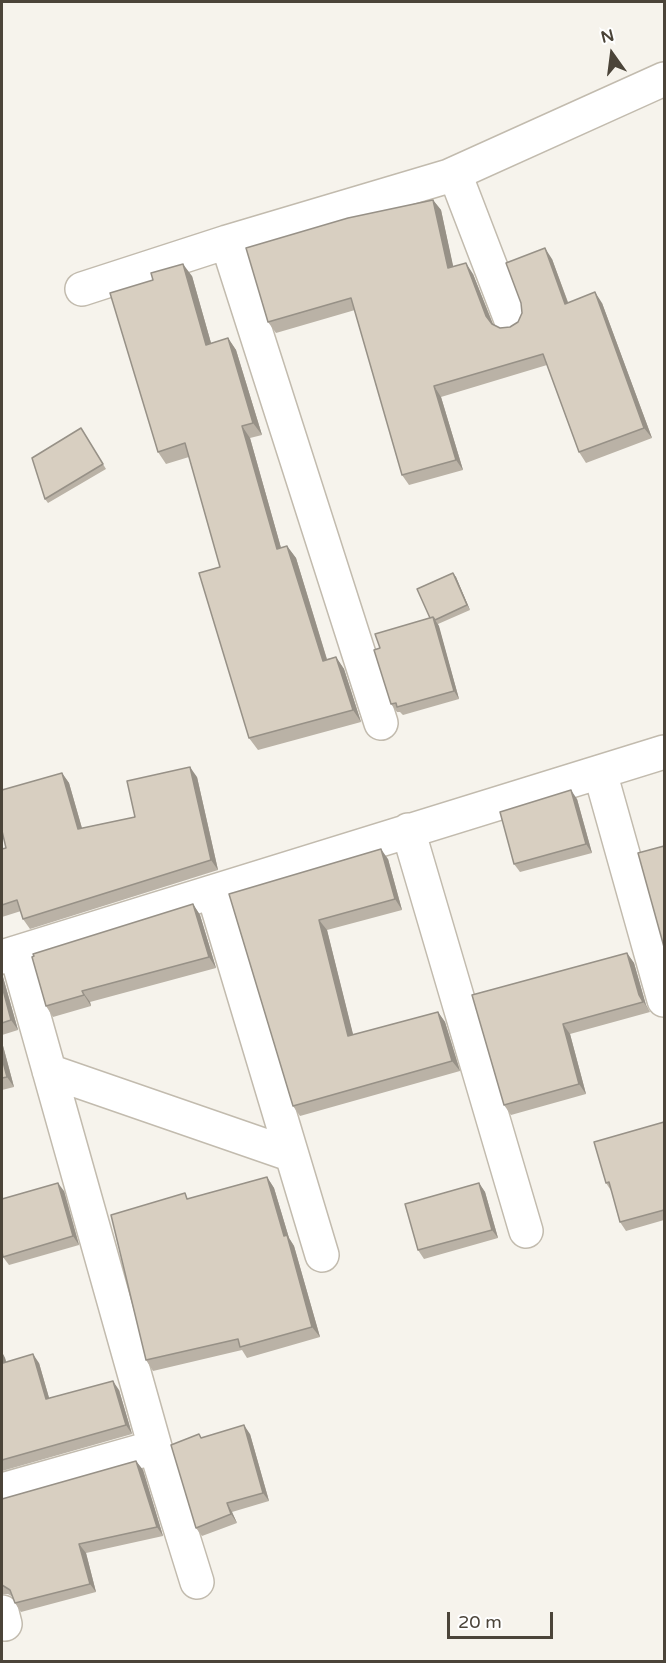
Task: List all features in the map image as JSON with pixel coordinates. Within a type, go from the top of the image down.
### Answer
[{"type":"street","points":[[82,289],[227,242],[455,174],[664,79]]},
{"type":"street","points":[[455,174],[511,320]]},
{"type":"street","points":[[227,242],[381,723]]},
{"type":"street","points":[[197,1582],[155,1447],[50,1071],[9,955],[664,752]]},
{"type":"street","points":[[600,772],[661,980]]},
{"type":"street","points":[[408,830],[526,1232]]},
{"type":"street","points":[[213,892],[322,1256]]},
{"type":"street","points":[[50,1071],[292,1155]]},
{"type":"street","points":[[2,1490],[155,1447]]},
{"type":"building","points":[[433,200],[448,268],[466,263],[486,316],[492,324],[500,328],[510,327],[518,322],[522,313],[521,303],[506,263],[545,248],[565,304],[595,292],[644,428],[579,452],[543,354],[434,386],[456,460],[402,475],[351,298],[268,322],[246,248],[348,218]]},
{"type":"building","points":[[183,264],[206,345],[228,338],[253,423],[242,426],[277,549],[287,546],[323,661],[336,657],[353,710],[249,738],[199,573],[220,567],[185,443],[158,452],[110,293],[153,280],[151,273]]},
{"type":"building","points":[[81,428],[103,464],[45,499],[32,458]]},
{"type":"building","points":[[453,573],[467,605],[435,620],[433,617],[430,618],[417,589]]},
{"type":"building","points":[[433,617],[454,691],[397,707],[396,703],[391,704],[374,650],[380,648],[375,634]]},
{"type":"building","points":[[190,767],[211,860],[23,919],[17,900],[2,905],[2,849],[6,848],[2,831],[2,790],[62,773],[78,829],[135,817],[127,781]]},
{"type":"building","points":[[571,790],[586,844],[514,864],[500,812]]},
{"type":"building","points":[[664,846],[664,947],[638,853]]},
{"type":"building","points":[[381,849],[395,899],[319,920],[348,1036],[438,1012],[452,1061],[293,1106],[229,894]]},
{"type":"building","points":[[193,904],[209,957],[82,991],[84,995],[46,1006],[33,954]]},
{"type":"building","points":[[627,953],[643,1002],[563,1024],[579,1084],[504,1105],[472,995]]},
{"type":"building","points":[[2,986],[11,1020],[2,1023]]},
{"type":"building","points":[[2,1058],[7,1077],[2,1078]]},
{"type":"building","points":[[664,1122],[664,1210],[620,1222],[609,1182],[606,1183],[594,1142]]},
{"type":"building","points":[[267,1177],[284,1236],[287,1235],[312,1327],[240,1347],[238,1339],[146,1360],[111,1215],[185,1193],[187,1199]]},
{"type":"building","points":[[58,1183],[73,1236],[3,1257],[2,1199]]},
{"type":"building","points":[[479,1183],[492,1230],[418,1250],[405,1204]]},
{"type":"building","points":[[33,1354],[46,1399],[113,1381],[126,1425],[2,1460],[2,1358],[3,1363]]},
{"type":"building","points":[[244,1425],[263,1493],[227,1503],[231,1514],[196,1528],[171,1445],[199,1434],[201,1438]]},
{"type":"building","points":[[136,1461],[157,1527],[79,1544],[90,1584],[15,1603],[10,1590],[2,1585],[2,1499]]}]
